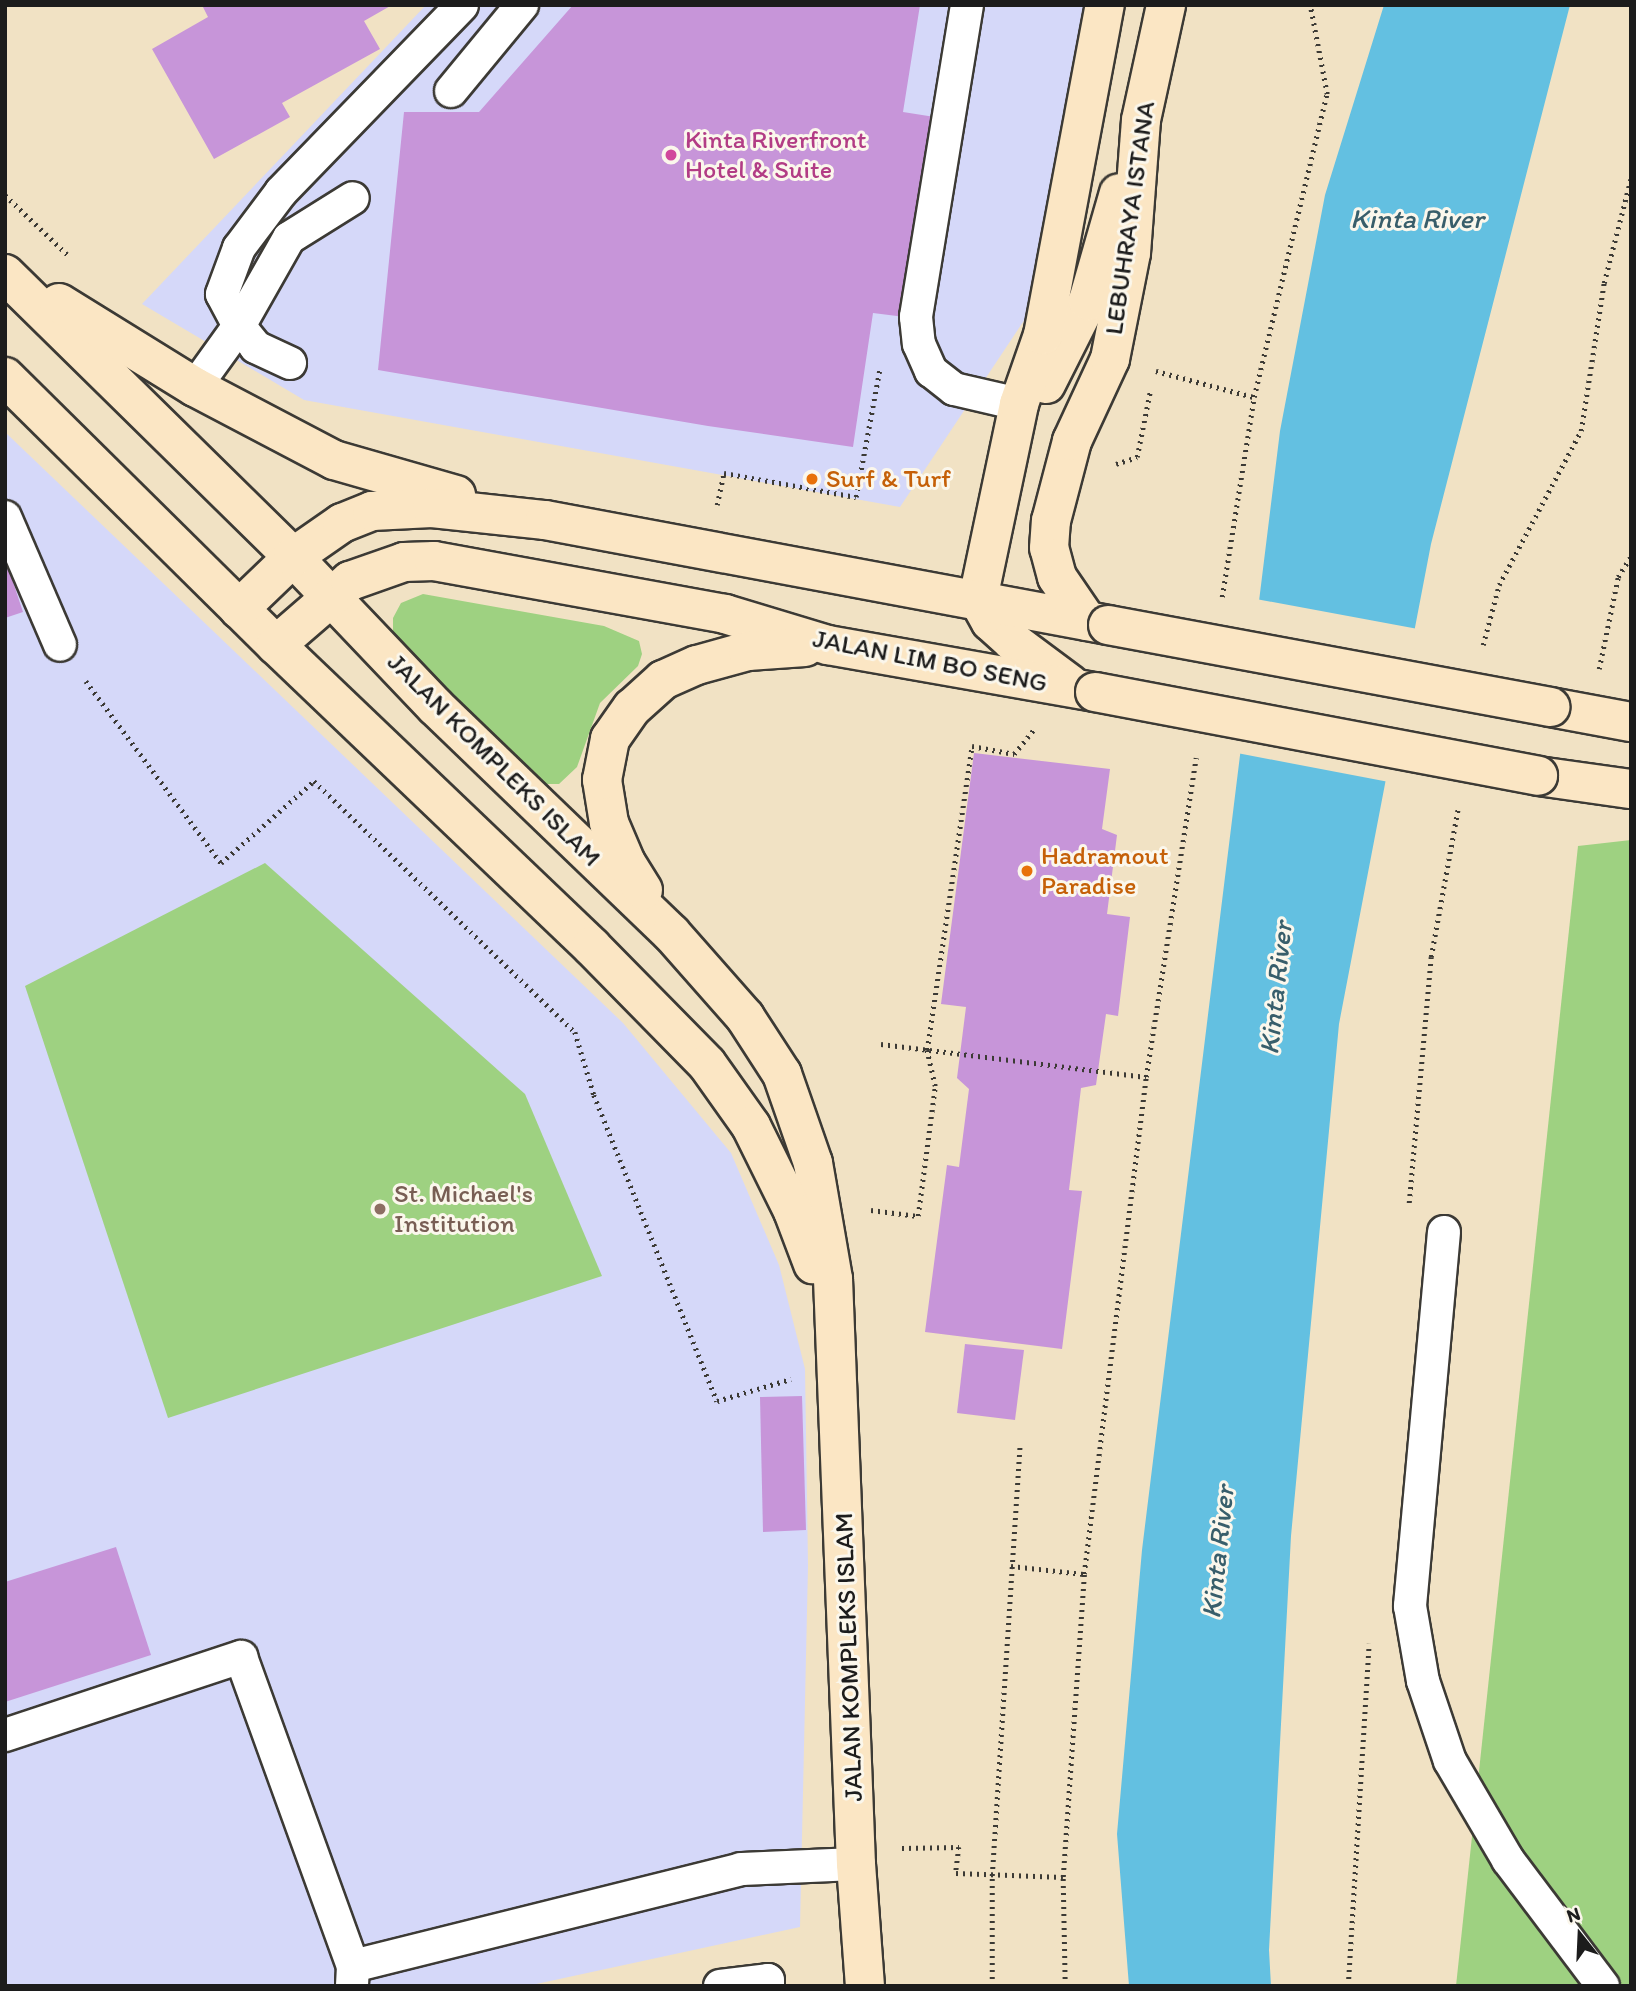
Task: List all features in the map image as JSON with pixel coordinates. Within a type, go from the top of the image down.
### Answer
[{"type":"main road","points":[[1085,690],[1012,641],[991,622],[978,599],[1019,404],[1043,335],[1105,5]]},
{"type":"main road","name":"LEBUHRAYA ISTANA","points":[[1097,623],[1057,577],[1049,548],[1051,522],[1072,441],[1110,359],[1131,253],[1141,120],[1166,5]]},
{"type":"main road","points":[[1019,404],[1039,392],[1052,376],[1088,301],[1141,120]]},
{"type":"main road","points":[[5,269],[195,387],[334,460],[545,520]]},
{"type":"main road","name":"JALAN KOMPLEKS ISLAM","points":[[5,274],[293,558],[436,707],[671,933],[745,1017],[782,1074],[813,1163],[833,1279],[856,1857],[865,1986]]},
{"type":"main road","name":"JALAN KOMPLEKS ISLAM","points":[[7,381],[276,645],[591,946],[707,1063],[751,1126],[787,1199],[836,1329]]},
{"type":"main road","points":[[239,609],[322,534],[372,511],[432,508],[545,520],[1631,722]]},
{"type":"main road","name":"JALAN LIM BO SENG","points":[[276,645],[350,581],[404,562],[434,561],[725,614],[828,645],[1085,690],[1538,776],[1627,789]]},
{"type":"main road","points":[[671,933],[626,863],[609,823],[602,780],[610,739],[632,708],[663,680],[686,670],[748,652],[828,645]]},
{"type":"lane","points":[[290,363],[256,346],[239,326],[222,294],[239,248],[281,192],[462,5]]},
{"type":"lane","points":[[451,91],[522,5]]},
{"type":"lane","points":[[967,5],[916,317],[919,344],[931,371],[954,389],[1019,404]]},
{"type":"lane","points":[[195,387],[239,326],[289,238],[353,198]]},
{"type":"lane","points":[[5,517],[60,645]]},
{"type":"lane","points":[[1444,1232],[1410,1606],[1423,1681],[1450,1761],[1508,1860],[1603,1986]]},
{"type":"lane","points":[[5,1735],[241,1657],[352,1976],[741,1868],[856,1857]]},
{"type":"lane","points":[[720,1986],[768,1980],[768,1986]]},
{"type":"path","points":[[1221,601],[1254,397],[1327,94],[1310,5]]},
{"type":"path","points":[[1482,649],[1499,585],[1581,431],[1604,283],[1631,178]]},
{"type":"path","points":[[1628,190],[1631,196]]},
{"type":"path","points":[[5,195],[72,259]]},
{"type":"path","points":[[1110,359],[1254,397]]},
{"type":"path","points":[[717,506],[724,473]]},
{"type":"path","points":[[703,503],[729,508]]},
{"type":"path","points":[[1592,715],[1618,577],[1631,556]]},
{"type":"path","points":[[60,645],[221,863],[314,781],[575,1032],[594,1095],[717,1401],[799,1376]]},
{"type":"path","points":[[868,1210],[918,1216],[935,1086],[927,1050],[972,746],[1014,754],[1031,737],[1036,726]]},
{"type":"path","points":[[1065,1986],[1063,1877],[1084,1574],[1146,1077],[1198,750]]},
{"type":"path","points":[[881,1044],[1146,1077]]},
{"type":"path","points":[[992,1986],[992,1876],[1020,1447]]},
{"type":"path","points":[[1011,1566],[1084,1574]]},
{"type":"path","points":[[856,1857],[959,1847],[956,1873],[1063,1877]]},
{"type":"shaded area","name":"Kinta Riverfront Hotel & Suite","points":[[426,5],[1088,5],[1029,313],[900,507],[304,400],[142,304]]},
{"type":"shaded area","name":"St. Michael's Institution","points":[[5,432],[623,1023],[731,1153],[779,1265],[805,1369],[808,1566],[800,1927],[527,1986],[5,1986]]},
{"type":"green space","points":[[423,594],[604,626],[639,641],[642,654],[638,666],[600,703],[577,767],[559,784],[544,784],[398,643],[393,631],[393,618],[401,603]]},
{"type":"green space","points":[[1631,840],[1631,1986],[1456,1986],[1578,846]]},
{"type":"green space","points":[[265,863],[525,1094],[602,1276],[168,1418],[25,986]]},
{"type":"water","name":"Kinta River","points":[[1384,5],[1570,5],[1431,544],[1339,1024],[1291,1536],[1269,1950],[1271,1986],[1129,1986],[1117,1834],[1142,1550],[1280,431],[1325,195]]},
{"type":"pier","points":[[1256,599],[1418,629],[1389,782],[1237,753]]},
{"type":"building","points":[[202,5],[392,5],[364,21],[380,49],[282,103],[290,117],[214,159],[152,49],[208,17]]},
{"type":"building","points":[[573,5],[920,5],[903,112],[960,121],[929,320],[873,313],[853,447],[708,426],[378,370],[404,112],[479,112]]},
{"type":"building","points":[[5,558],[23,612],[5,618]]},
{"type":"building","points":[[974,753],[1110,769],[1102,829],[1117,835],[1107,914],[1130,917],[1118,1016],[1106,1014],[1096,1085],[1081,1088],[1069,1190],[1082,1191],[1062,1349],[925,1332],[947,1165],[959,1167],[969,1089],[957,1078],[966,1007],[941,1004]]},
{"type":"building","points":[[965,1344],[1024,1350],[1015,1420],[957,1413]]},
{"type":"building","points":[[802,1396],[806,1530],[763,1532],[760,1397]]},
{"type":"building","points":[[116,1547],[151,1655],[5,1702],[5,1582]]},
{"type":"place","name":"Kinta Riverfront Hotel & Suite","points":[[671,155]]},
{"type":"place","name":"Surf & Turf","points":[[812,479]]},
{"type":"place","name":"Hadramout Paradise","points":[[1027,871]]},
{"type":"place","name":"St. Michael's Institution","points":[[380,1209]]}]
